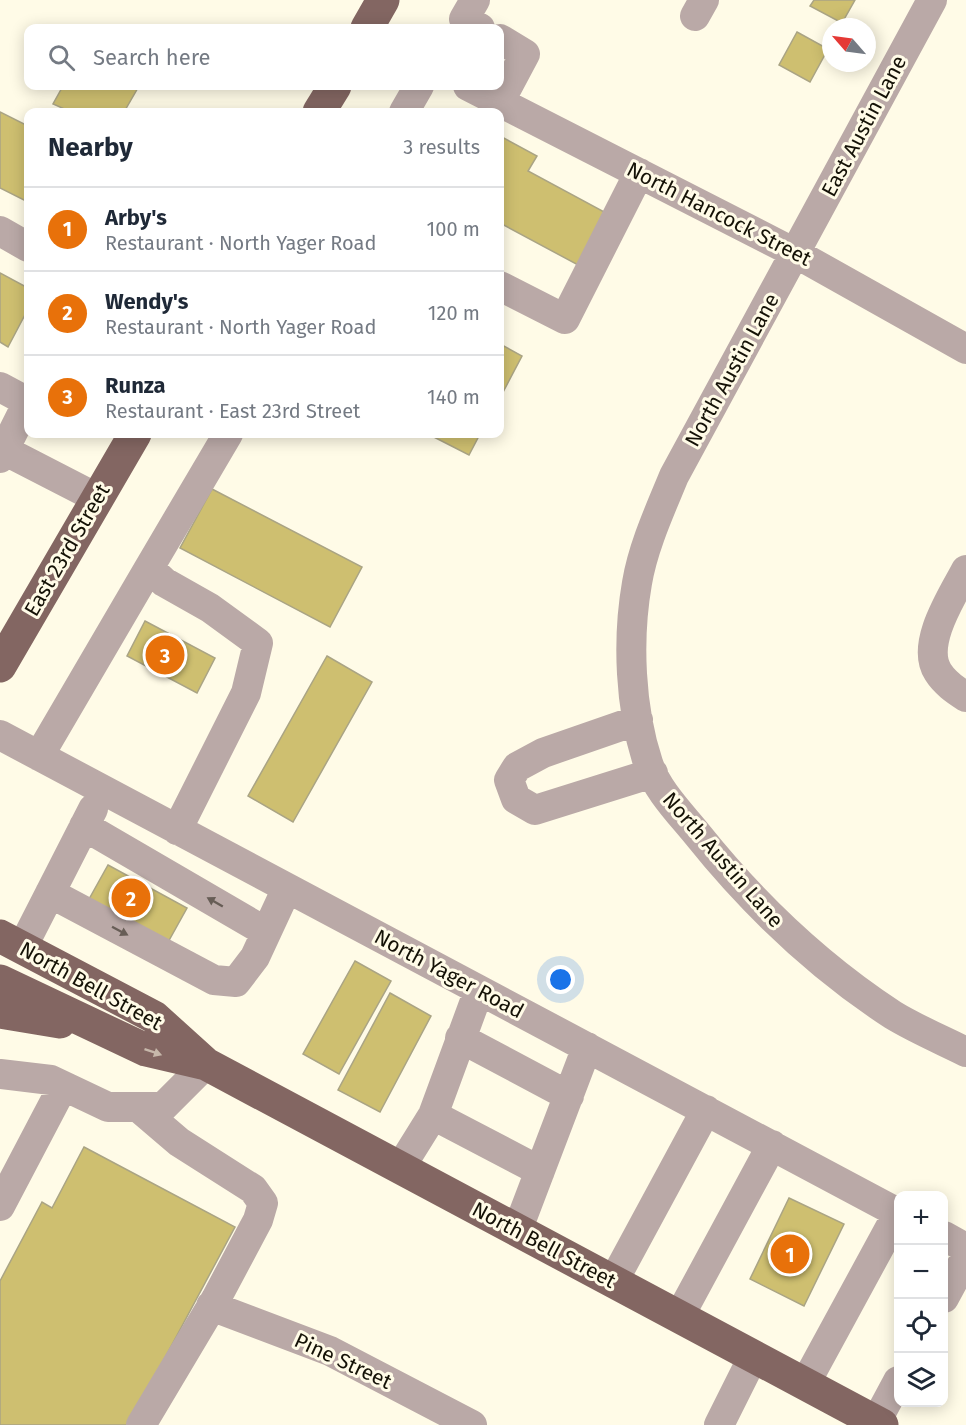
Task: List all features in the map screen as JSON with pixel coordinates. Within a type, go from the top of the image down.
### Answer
[{"type":"main road","points":[[369,24],[383,0]]},
{"type":"main road","points":[[321,108],[333,90]]},
{"type":"main road","name":"East 23rd Street","points":[[0,666],[133,438]]},
{"type":"main road","name":"North Bell Street","points":[[11,942],[154,1017],[206,1064],[879,1423]]},
{"type":"main road","name":"North Bell Street","points":[[0,981],[146,1050],[206,1064]]},
{"type":"main road","points":[[0,1012],[104,1030]]},
{"type":"street","points":[[473,24],[464,19],[475,0]]},
{"type":"street","name":"East Austin Lane","points":[[795,253],[932,0]]},
{"type":"street","points":[[500,101],[525,54],[504,41]]},
{"type":"street","points":[[406,108],[417,90]]},
{"type":"street","name":"North Hancock Street","points":[[477,90],[795,253],[966,349]]},
{"type":"street","points":[[504,288],[565,319],[639,173]]},
{"type":"street","points":[[0,231],[24,245]]},
{"type":"street","name":"North Austin Lane","points":[[795,253],[674,476],[655,521],[637,582],[631,638],[638,720],[648,764],[662,790],[767,915],[802,946],[894,1015],[966,1052]]},
{"type":"street","points":[[0,387],[24,400]]},
{"type":"street","points":[[24,409],[1,452],[97,498]]},
{"type":"street","points":[[39,756],[226,438]]},
{"type":"street","points":[[149,568],[164,582],[210,608],[258,643],[246,693],[177,830]]},
{"type":"street","points":[[966,570],[934,635],[933,651],[936,670],[950,686],[966,697]]},
{"type":"street","points":[[638,720],[543,753],[517,767],[509,780],[516,799],[536,810],[653,773]]},
{"type":"street","name":"North Yager Road","points":[[0,735],[894,1211]]},
{"type":"street","points":[[11,942],[50,893],[102,790]]},
{"type":"street","points":[[84,826],[266,932]]},
{"type":"street","points":[[50,893],[214,980],[236,982],[255,957],[287,888]]},
{"type":"street","points":[[400,1168],[434,1115],[479,990]]},
{"type":"street","points":[[460,1038],[569,1096]]},
{"type":"street","points":[[517,1231],[587,1047]]},
{"type":"street","points":[[0,1074],[51,1080],[108,1107],[163,1107],[206,1064]]},
{"type":"street","points":[[0,1206],[63,1086]]},
{"type":"street","points":[[138,1107],[179,1142],[253,1189],[263,1203],[258,1220],[211,1306],[141,1425]]},
{"type":"street","points":[[613,1282],[706,1110]]},
{"type":"street","points":[[434,1115],[540,1171]]},
{"type":"street","points":[[679,1317],[772,1145]]},
{"type":"street","points":[[806,1384],[894,1220]]},
{"type":"street","points":[[948,1238],[966,1248]]},
{"type":"street","points":[[948,1291],[966,1257]]},
{"type":"street","name":"Pine Street","points":[[211,1306],[330,1351],[472,1425]]},
{"type":"street","points":[[719,1425],[753,1356]]},
{"type":"street","points":[[879,1423],[894,1390]]},
{"type":"building","points":[[814,0],[855,0],[845,18],[833,18],[810,6]]},
{"type":"building","points":[[797,32],[822,46],[822,60],[810,82],[779,65]]},
{"type":"building","points":[[61,90],[137,90],[126,108],[62,108],[53,104]]},
{"type":"building","points":[[0,112],[24,124],[24,200],[0,188]]},
{"type":"building","points":[[504,138],[537,156],[528,171],[608,214],[580,266],[504,225]]},
{"type":"building","points":[[0,273],[24,286],[24,317],[8,347],[0,342]]},
{"type":"building","points":[[504,346],[522,356],[504,390]]},
{"type":"building","points":[[436,438],[478,438],[469,455]]},
{"type":"building","points":[[212,489],[362,567],[330,627],[180,548]]},
{"type":"building","points":[[145,621],[215,658],[197,693],[127,656]]},
{"type":"building","points":[[327,656],[372,682],[293,822],[248,796]]},
{"type":"building","points":[[108,865],[187,908],[167,944],[88,901]]},
{"type":"building","points":[[355,961],[391,981],[339,1074],[303,1054]]},
{"type":"building","points":[[390,993],[431,1016],[380,1112],[338,1090]]},
{"type":"building","points":[[84,1147],[235,1227],[129,1425],[0,1425],[0,1281],[42,1202],[52,1208]]},
{"type":"building","points":[[789,1198],[844,1224],[804,1306],[750,1279]]},
{"type":"place","name":"Runza","points":[[165,655]]},
{"type":"place","name":"Wendy's","points":[[131,898]]},
{"type":"place","name":"Arby's","points":[[790,1254]]}]
